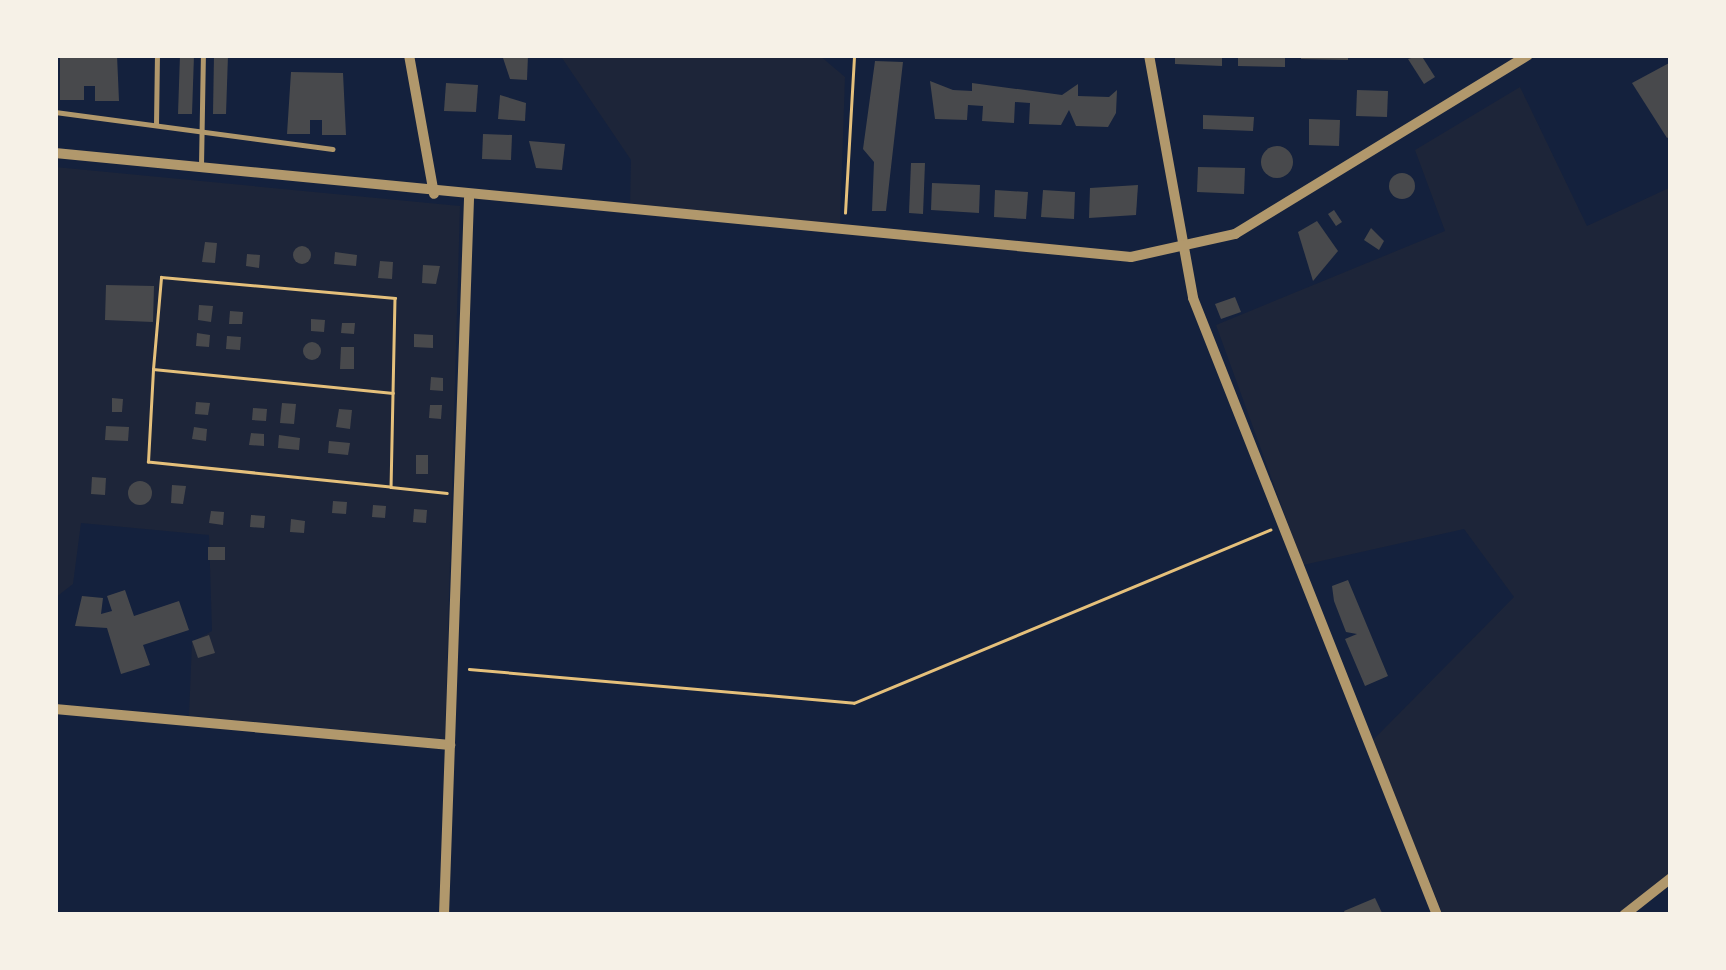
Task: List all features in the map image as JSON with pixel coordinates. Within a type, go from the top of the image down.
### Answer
[{"type":"street","points":[[409,55],[434,194]]},
{"type":"street","points":[[1150,55],[1181,250],[1437,915]]},
{"type":"street","points":[[55,153],[1072,258],[1181,250],[1280,210],[1528,55]]},
{"type":"street","points":[[444,915],[469,198]]},
{"type":"street","points":[[55,709],[450,745]]},
{"type":"street","points":[[1624,915],[1671,878]]},
{"type":"lane","points":[[156,125],[157,55]]},
{"type":"lane","points":[[201,168],[204,55]]},
{"type":"lane","points":[[55,112],[334,149]]},
{"type":"path","points":[[844,235],[854,55]]},
{"type":"path","points":[[392,487],[395,298],[161,276],[148,462],[458,494]]},
{"type":"path","points":[[153,370],[394,393]]},
{"type":"path","points":[[452,667],[854,703],[1276,528]]},
{"type":"shaded area","points":[[560,55],[819,55],[845,77],[840,228],[630,206],[631,160]]},
{"type":"shaded area","points":[[1520,87],[1587,226],[1671,187],[1671,874],[1616,915],[1443,915],[1372,741],[1514,597],[1464,529],[1303,565],[1216,325],[1445,231],[1415,150]]},
{"type":"shaded area","points":[[55,167],[460,206],[445,739],[189,716],[192,642],[212,631],[209,535],[81,523],[73,584],[55,598]]},
{"type":"building","points":[[117,55],[119,101],[95,101],[95,86],[84,86],[84,100],[60,100],[60,57]]},
{"type":"building","points":[[180,55],[194,55],[192,114],[178,114]]},
{"type":"building","points":[[214,55],[228,55],[226,114],[213,114]]},
{"type":"building","points":[[502,55],[528,55],[527,80],[510,79]]},
{"type":"building","points":[[1175,55],[1222,55],[1222,66],[1175,64]]},
{"type":"building","points":[[1238,55],[1285,55],[1285,67],[1238,66]]},
{"type":"building","points":[[1301,55],[1348,55],[1348,60],[1301,59]]},
{"type":"building","points":[[1421,55],[1435,77],[1424,84],[1408,59]]},
{"type":"building","points":[[875,61],[903,62],[886,211],[872,211],[874,162],[863,149]]},
{"type":"building","points":[[1671,62],[1671,136],[1667,138],[1632,83]]},
{"type":"building","points":[[291,72],[343,73],[346,135],[322,135],[322,120],[310,120],[310,134],[287,134]]},
{"type":"building","points":[[930,81],[953,90],[972,91],[972,83],[1062,95],[1078,84],[1078,96],[1109,97],[1117,90],[1116,113],[1108,127],[1076,126],[1069,110],[1061,125],[1029,124],[1030,103],[1015,102],[1014,123],[982,121],[983,106],[968,105],[967,120],[935,119]]},
{"type":"building","points":[[446,83],[478,85],[476,112],[444,111]]},
{"type":"building","points":[[1357,90],[1388,91],[1387,117],[1356,116]]},
{"type":"building","points":[[500,95],[526,103],[525,121],[498,119]]},
{"type":"building","points":[[1203,115],[1254,117],[1253,131],[1203,129]]},
{"type":"building","points":[[1309,119],[1340,120],[1339,146],[1309,145]]},
{"type":"building","points":[[483,134],[512,135],[511,160],[482,159]]},
{"type":"building","points":[[529,141],[565,144],[562,170],[536,168]]},
{"type":"building","points":[[1277,146],[1288,151],[1293,162],[1288,173],[1277,178],[1266,173],[1261,162],[1266,151]]},
{"type":"building","points":[[911,163],[925,163],[923,214],[909,213]]},
{"type":"building","points":[[1198,167],[1245,168],[1244,194],[1197,192]]},
{"type":"building","points":[[1402,173],[1411,177],[1415,186],[1411,195],[1402,199],[1393,195],[1389,186],[1393,177]]},
{"type":"building","points":[[932,183],[980,185],[979,213],[931,210]]},
{"type":"building","points":[[1138,185],[1136,215],[1089,218],[1090,188]]},
{"type":"building","points":[[995,190],[1028,192],[1026,219],[994,217]]},
{"type":"building","points":[[1043,190],[1075,192],[1074,219],[1041,217]]},
{"type":"building","points":[[1334,210],[1342,222],[1336,226],[1328,214]]},
{"type":"building","points":[[1317,221],[1338,251],[1313,281],[1298,232]]},
{"type":"building","points":[[1371,228],[1384,241],[1379,250],[1364,240]]},
{"type":"building","points":[[205,242],[217,243],[215,263],[202,262]]},
{"type":"building","points":[[302,246],[309,248],[309,262],[302,264],[295,262],[293,255],[295,248]]},
{"type":"building","points":[[335,252],[357,255],[356,266],[334,264]]},
{"type":"building","points":[[247,254],[260,255],[259,268],[246,266]]},
{"type":"building","points":[[380,261],[393,262],[392,279],[378,278]]},
{"type":"building","points":[[423,265],[440,266],[436,284],[422,283]]},
{"type":"building","points":[[106,285],[154,286],[153,322],[105,320]]},
{"type":"building","points":[[1235,297],[1241,312],[1221,319],[1215,304]]},
{"type":"building","points":[[199,305],[213,306],[211,322],[198,320]]},
{"type":"building","points":[[230,311],[243,312],[242,324],[229,324]]},
{"type":"building","points":[[311,319],[325,320],[324,332],[311,331]]},
{"type":"building","points":[[342,323],[355,323],[354,334],[341,333]]},
{"type":"building","points":[[197,333],[210,335],[209,347],[196,346]]},
{"type":"building","points":[[414,334],[433,335],[433,348],[414,347]]},
{"type":"building","points":[[227,336],[241,337],[240,350],[226,349]]},
{"type":"building","points":[[312,342],[321,351],[312,360],[303,351]]},
{"type":"building","points":[[341,347],[354,347],[354,369],[340,369]]},
{"type":"building","points":[[431,377],[443,378],[443,391],[430,390]]},
{"type":"building","points":[[112,398],[123,399],[122,412],[112,412]]},
{"type":"building","points":[[196,402],[210,403],[208,415],[195,414]]},
{"type":"building","points":[[282,403],[296,404],[294,424],[280,423]]},
{"type":"building","points":[[430,405],[442,405],[441,419],[429,418]]},
{"type":"building","points":[[253,408],[267,409],[266,421],[252,420]]},
{"type":"building","points":[[339,409],[352,410],[350,429],[336,427]]},
{"type":"building","points":[[106,426],[129,427],[128,441],[105,440]]},
{"type":"building","points":[[194,427],[207,429],[206,441],[192,439]]},
{"type":"building","points":[[251,433],[264,434],[264,446],[249,445]]},
{"type":"building","points":[[279,435],[300,438],[299,450],[278,448]]},
{"type":"building","points":[[329,441],[350,443],[348,455],[328,453]]},
{"type":"building","points":[[416,455],[428,455],[428,474],[416,474]]},
{"type":"building","points":[[92,477],[106,478],[105,495],[91,494]]},
{"type":"building","points":[[140,481],[152,493],[140,505],[128,493]]},
{"type":"building","points":[[172,485],[186,486],[183,504],[171,503]]},
{"type":"building","points":[[333,501],[347,502],[346,514],[332,513]]},
{"type":"building","points":[[373,505],[386,506],[385,518],[372,517]]},
{"type":"building","points":[[414,509],[427,510],[426,523],[413,522]]},
{"type":"building","points":[[211,511],[224,512],[223,525],[209,523]]},
{"type":"building","points":[[251,515],[265,516],[264,528],[250,527]]},
{"type":"building","points":[[291,519],[305,521],[304,533],[290,532]]},
{"type":"building","points":[[208,547],[225,547],[225,560],[208,560]]},
{"type":"building","points":[[1348,580],[1388,676],[1365,686],[1345,639],[1357,634],[1346,632],[1334,601],[1332,586]]},
{"type":"building","points":[[125,590],[134,616],[179,601],[189,630],[143,645],[150,665],[121,674],[107,628],[75,626],[82,596],[103,598],[101,614],[112,611],[107,596]]},
{"type":"building","points":[[209,635],[215,653],[198,658],[192,641]]},
{"type":"building","points":[[1375,898],[1383,915],[1346,915],[1344,911]]}]
